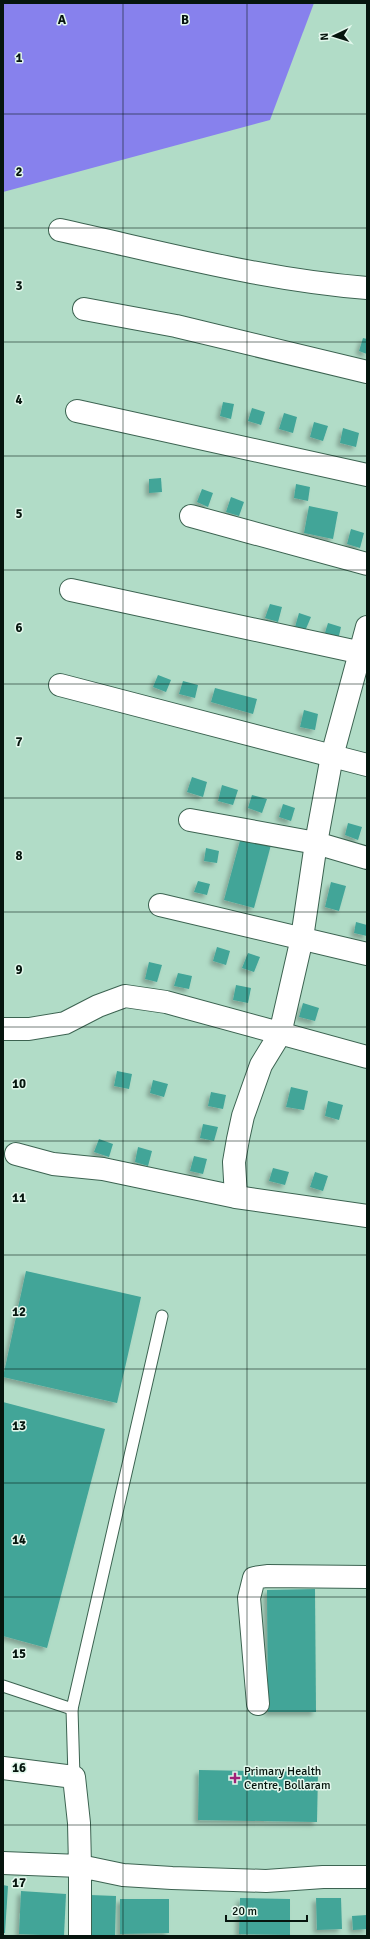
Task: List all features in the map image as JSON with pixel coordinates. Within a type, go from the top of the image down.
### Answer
[{"type":"street","points":[[60,230],[273,276],[332,286],[367,288]]},
{"type":"street","points":[[84,308],[176,326],[367,372]]},
{"type":"street","points":[[77,411],[367,475]]},
{"type":"street","points":[[192,516],[367,564]]},
{"type":"street","points":[[71,590],[364,653]]},
{"type":"street","points":[[236,1197],[234,1162],[243,1116],[261,1065],[280,1034],[302,938],[316,843],[332,756],[364,653],[367,627]]},
{"type":"street","points":[[60,685],[367,765]]},
{"type":"street","points":[[190,820],[316,843],[367,858]]},
{"type":"street","points":[[160,905],[367,954]]},
{"type":"street","points":[[3,1029],[29,1029],[65,1023],[98,1006],[125,996],[166,1002],[367,1057]]},
{"type":"street","points":[[16,1154],[53,1164],[103,1169],[236,1197],[367,1216]]},
{"type":"street","points":[[258,1704],[249,1598],[254,1578],[267,1576],[367,1577]]},
{"type":"street","points":[[3,1768],[74,1777],[80,1866],[80,1936]]},
{"type":"street","points":[[3,1863],[80,1866],[123,1875],[172,1878],[266,1881],[323,1877],[367,1877]]},
{"type":"lane","points":[[74,1777],[72,1709],[162,1316]]},
{"type":"lane","points":[[3,1686],[72,1709]]},
{"type":"shaded area","points":[[3,3],[314,3],[270,120],[3,192]]},
{"type":"building","points":[[363,338],[367,339],[367,354],[359,351]]},
{"type":"building","points":[[223,402],[234,404],[231,419],[220,416]]},
{"type":"building","points":[[252,408],[265,412],[261,425],[248,421]]},
{"type":"building","points":[[284,413],[297,417],[293,433],[279,429]]},
{"type":"building","points":[[314,422],[328,426],[323,441],[310,437]]},
{"type":"building","points":[[343,428],[359,433],[356,447],[340,443]]},
{"type":"building","points":[[161,478],[162,492],[149,493],[149,479]]},
{"type":"building","points":[[296,484],[310,487],[308,501],[294,498]]},
{"type":"building","points":[[202,489],[213,493],[208,507],[197,502]]},
{"type":"building","points":[[231,497],[244,502],[239,516],[226,512]]},
{"type":"building","points":[[309,506],[338,512],[333,539],[304,533]]},
{"type":"building","points":[[351,529],[364,533],[360,548],[347,544]]},
{"type":"building","points":[[270,604],[282,607],[278,622],[265,618]]},
{"type":"building","points":[[299,613],[311,617],[305,631],[295,627]]},
{"type":"building","points":[[328,623],[341,627],[338,640],[324,636]]},
{"type":"building","points":[[158,675],[171,680],[166,692],[153,687]]},
{"type":"building","points":[[183,681],[198,685],[195,698],[179,694]]},
{"type":"building","points":[[215,688],[257,699],[253,714],[211,702]]},
{"type":"building","points":[[304,710],[318,714],[315,730],[300,727]]},
{"type":"building","points":[[192,777],[207,782],[203,797],[187,792]]},
{"type":"building","points":[[222,785],[238,790],[233,805],[218,801]]},
{"type":"building","points":[[252,795],[267,799],[262,813],[248,808]]},
{"type":"building","points":[[283,804],[295,808],[291,821],[279,817]]},
{"type":"building","points":[[348,823],[362,827],[358,840],[345,835]]},
{"type":"building","points":[[241,837],[271,845],[254,908],[224,900]]},
{"type":"building","points":[[206,848],[219,851],[217,863],[204,861]]},
{"type":"building","points":[[198,881],[210,884],[207,895],[194,892]]},
{"type":"building","points":[[331,882],[346,886],[339,911],[325,907]]},
{"type":"building","points":[[356,922],[367,925],[367,936],[354,933]]},
{"type":"building","points":[[217,947],[230,951],[226,965],[213,961]]},
{"type":"building","points":[[248,953],[260,957],[254,972],[242,968]]},
{"type":"building","points":[[149,962],[162,965],[157,982],[145,979]]},
{"type":"building","points":[[178,973],[192,976],[189,989],[174,986]]},
{"type":"building","points":[[236,985],[251,988],[248,1003],[233,1000]]},
{"type":"building","points":[[303,1003],[319,1008],[315,1021],[299,1017]]},
{"type":"building","points":[[117,1071],[132,1074],[129,1089],[114,1086]]},
{"type":"building","points":[[153,1080],[168,1084],[164,1097],[150,1093]]},
{"type":"building","points":[[291,1087],[308,1091],[304,1110],[286,1107]]},
{"type":"building","points":[[211,1092],[226,1095],[223,1109],[208,1106]]},
{"type":"building","points":[[328,1101],[343,1105],[339,1120],[325,1116]]},
{"type":"building","points":[[203,1124],[218,1127],[214,1141],[200,1138]]},
{"type":"building","points":[[99,1139],[113,1144],[109,1157],[94,1152]]},
{"type":"building","points":[[138,1147],[152,1151],[148,1166],[135,1162]]},
{"type":"building","points":[[194,1156],[207,1159],[203,1174],[190,1171]]},
{"type":"building","points":[[273,1168],[289,1172],[285,1185],[269,1181]]},
{"type":"building","points":[[315,1172],[328,1176],[323,1191],[310,1187]]},
{"type":"building","points":[[26,1271],[141,1297],[117,1403],[3,1377]]},
{"type":"building","points":[[3,1402],[105,1429],[47,1648],[3,1636]]},
{"type":"building","points":[[315,1589],[316,1712],[268,1712],[267,1590]]},
{"type":"building","points":[[199,1770],[318,1772],[317,1822],[198,1820]]},
{"type":"building","points":[[3,1885],[8,1886],[5,1933],[3,1933]]},
{"type":"building","points":[[21,1891],[66,1894],[64,1936],[19,1934]]},
{"type":"building","points":[[90,1895],[116,1896],[115,1936],[89,1936]]},
{"type":"building","points":[[240,1898],[290,1899],[290,1935],[239,1934]]},
{"type":"building","points":[[316,1898],[341,1898],[342,1929],[317,1930]]},
{"type":"building","points":[[120,1899],[169,1899],[169,1933],[120,1934]]},
{"type":"building","points":[[367,1915],[367,1929],[353,1930],[352,1916]]},
{"type":"place","name":"Primary Health Centre, Bollaram","points":[[235,1778]]}]
